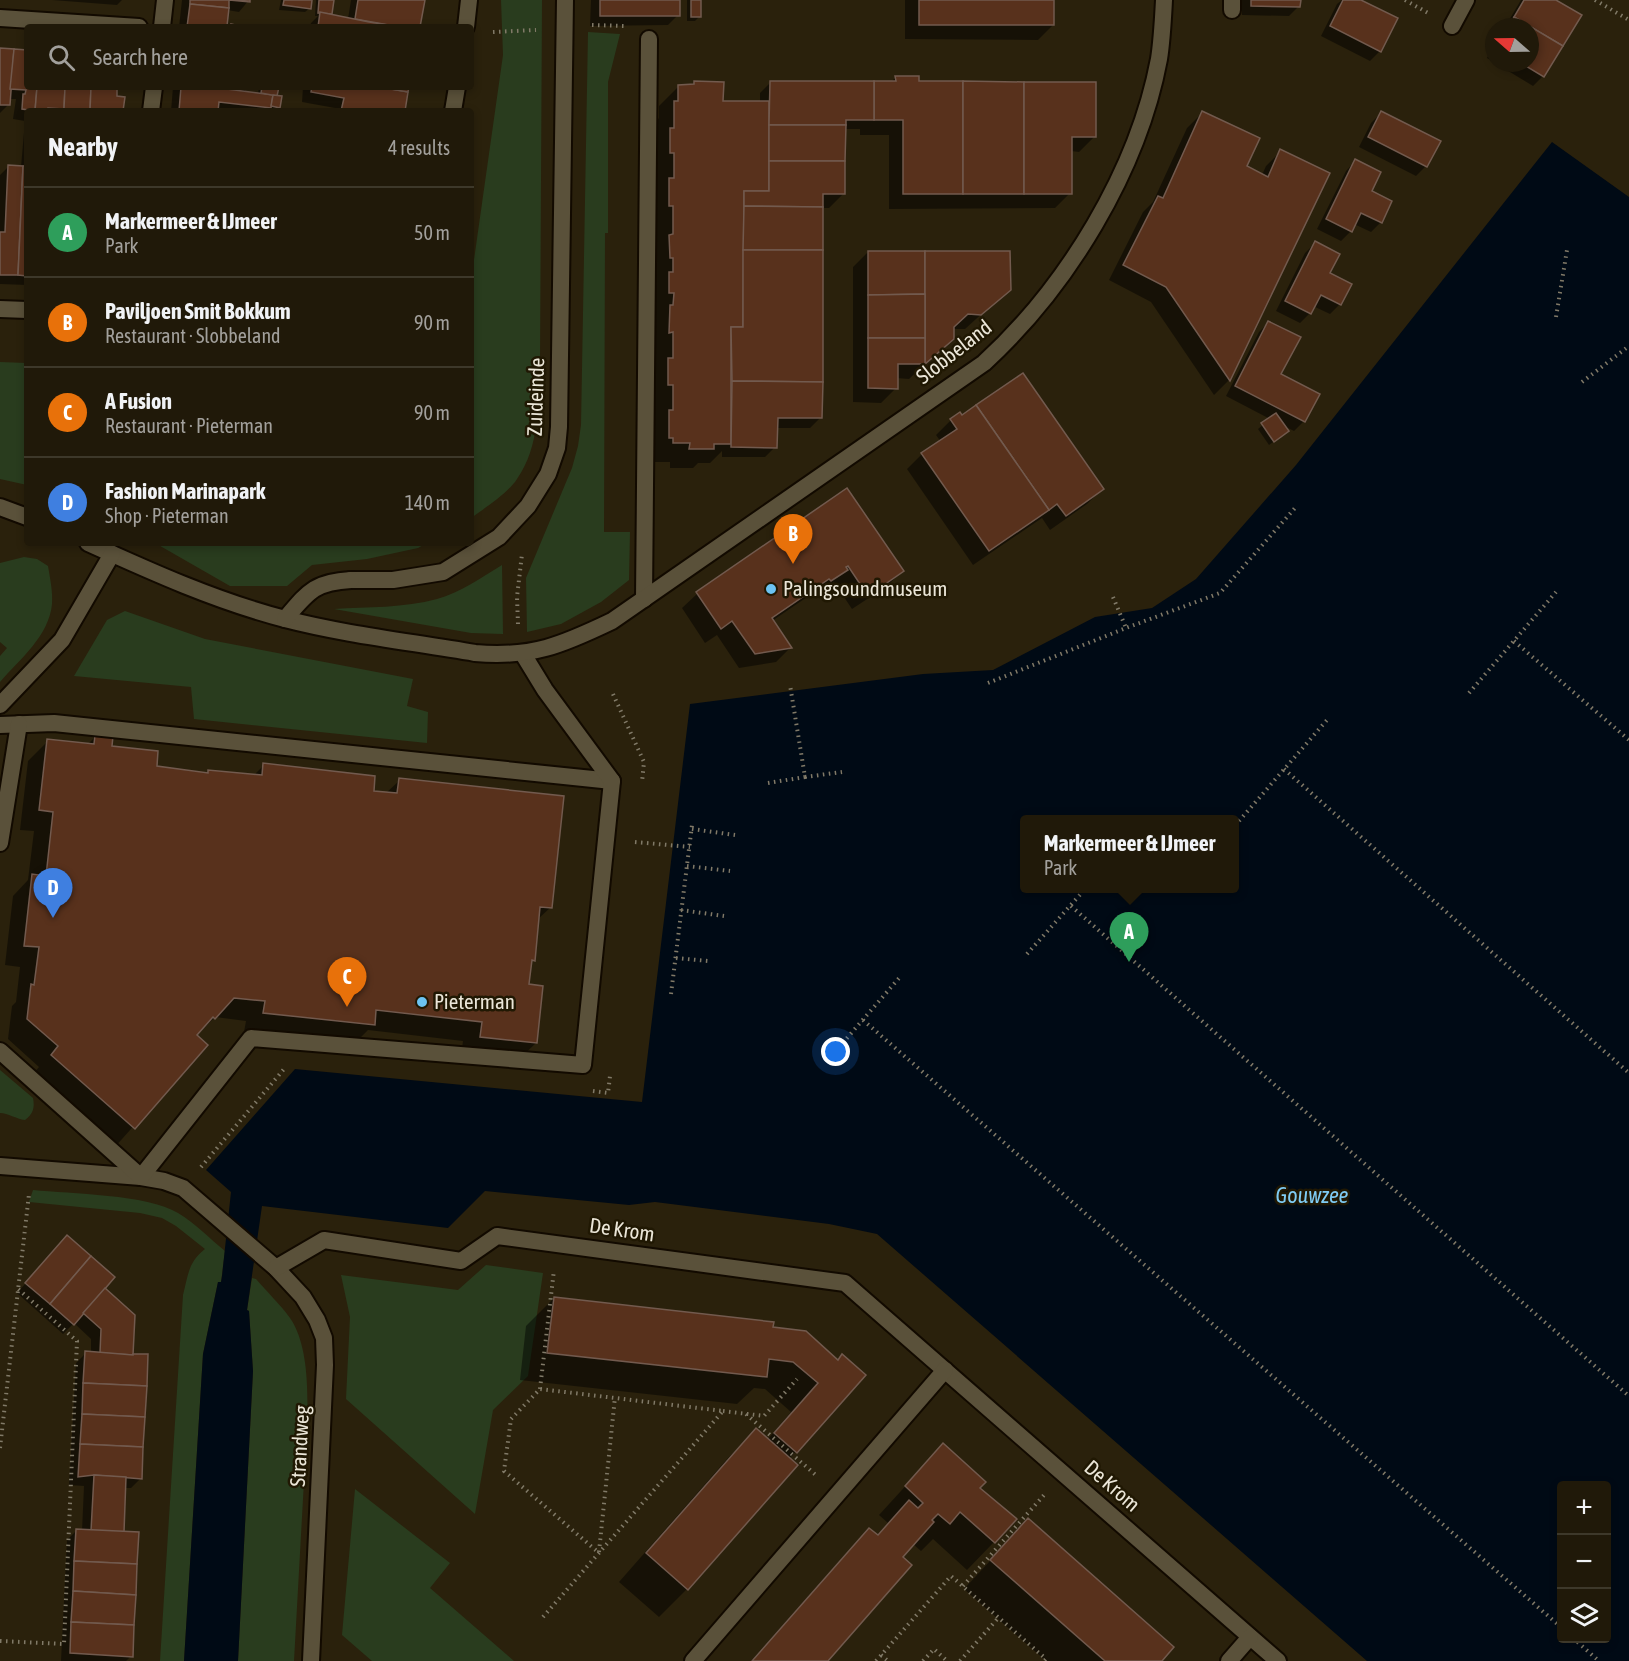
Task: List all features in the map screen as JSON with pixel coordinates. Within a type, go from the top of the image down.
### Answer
[{"type":"street","points":[[162,24],[165,0]]},
{"type":"street","points":[[466,24],[469,0]]},
{"type":"street","name":"Zuideinde","points":[[285,619],[307,593],[317,586],[334,581],[393,580],[443,572],[499,537],[514,523],[528,506],[551,465],[557,448],[559,427],[565,0]]},
{"type":"street","name":"Slobbeland","points":[[285,619],[494,655],[523,654],[567,643],[612,621],[984,363],[1007,342],[1044,297],[1093,230],[1121,173],[1146,111],[1156,69],[1164,0]]},
{"type":"street","points":[[1452,26],[1466,0]]},
{"type":"street","points":[[0,18],[93,24]]},
{"type":"street","points":[[644,599],[649,39]]},
{"type":"street","points":[[151,108],[154,90]]},
{"type":"street","points":[[454,108],[456,90]]},
{"type":"street","points":[[0,309],[24,310]]},
{"type":"street","points":[[0,507],[24,516]]},
{"type":"street","points":[[95,546],[214,597],[285,619]]},
{"type":"street","points":[[0,705],[62,640],[112,554]]},
{"type":"street","points":[[141,1177],[250,1038],[583,1065],[612,781],[544,690],[523,654]]},
{"type":"street","points":[[0,725],[54,723],[612,781]]},
{"type":"street","points":[[0,843],[19,724]]},
{"type":"street","points":[[0,1051],[141,1177]]},
{"type":"street","points":[[0,1166],[141,1177],[164,1181],[183,1188]]},
{"type":"street","name":"Strandweg","points":[[183,1188],[276,1268],[303,1297],[317,1320],[324,1338],[324,1432],[311,1661]]},
{"type":"street","name":"De Krom","points":[[276,1268],[324,1240],[461,1261],[497,1236],[846,1283],[1278,1661]]},
{"type":"street","points":[[693,1661],[945,1370]]},
{"type":"street","points":[[1229,1661],[1250,1637]]},
{"type":"path","points":[[1595,0],[1629,20]]},
{"type":"path","points":[[587,25],[627,26]]},
{"type":"path","points":[[499,32],[546,30]]},
{"type":"path","points":[[1556,317],[1567,250]]},
{"type":"path","points":[[1582,382],[1629,346]]},
{"type":"path","points":[[988,683],[1220,593],[1295,508]]},
{"type":"path","points":[[1469,693],[1556,592]]},
{"type":"path","points":[[517,597],[517,615]]},
{"type":"path","points":[[1113,597],[1126,628]]},
{"type":"path","points":[[1514,641],[1629,740]]},
{"type":"path","points":[[790,685],[805,777]]},
{"type":"path","points":[[612,694],[644,762],[642,785]]},
{"type":"path","points":[[1239,821],[1327,720]]},
{"type":"path","points":[[1284,770],[1629,1073]]},
{"type":"path","points":[[768,783],[842,772]]},
{"type":"path","points":[[671,994],[692,827],[735,835]]},
{"type":"path","points":[[634,853],[636,830]]},
{"type":"path","points":[[635,842],[690,847]]},
{"type":"path","points":[[687,866],[730,871]]},
{"type":"path","points":[[1027,954],[1082,893]]},
{"type":"path","points":[[1071,906],[1629,1396]]},
{"type":"path","points":[[681,910],[724,916]]},
{"type":"path","points":[[676,958],[708,961]]},
{"type":"path","points":[[827,1061],[900,977]]},
{"type":"path","points":[[862,1020],[1557,1624]]},
{"type":"path","points":[[183,1188],[286,1067]]},
{"type":"path","points":[[586,1091],[608,1093],[610,1069]]},
{"type":"path","points":[[0,1448],[32,1170]]},
{"type":"path","points":[[557,1244],[540,1389],[511,1419],[504,1471],[599,1553]]},
{"type":"path","points":[[0,1641],[64,1644],[77,1341],[18,1289]]},
{"type":"path","points":[[540,1389],[764,1416],[797,1378]]},
{"type":"path","points":[[599,1553],[615,1398]]},
{"type":"path","points":[[543,1617],[723,1411]]},
{"type":"path","points":[[746,1414],[837,1494]]},
{"type":"path","points":[[963,1586],[1063,1473]]},
{"type":"path","points":[[876,1661],[951,1576],[1046,1659],[1044,1661]]},
{"type":"path","points":[[960,1661],[999,1617]]},
{"type":"path","points":[[1579,1643],[1599,1661]]},
{"type":"path","points":[[923,1661],[934,1649],[947,1661]]},
{"type":"path","points":[[881,1655],[888,1661]]},
{"type":"green space","points":[[501,0],[542,0],[540,367],[536,425],[530,453],[517,479],[508,490],[474,516],[474,260],[503,55]]},
{"type":"green space","points":[[588,32],[620,34],[608,82],[604,532],[630,532],[629,580],[601,602],[561,624],[527,632],[526,578],[572,468],[581,425]]},
{"type":"green space","points":[[0,362],[24,363],[24,484],[0,479]]},
{"type":"green space","points":[[160,546],[422,546],[367,559],[312,565],[287,586],[230,586]]},
{"type":"green space","points":[[24,557],[37,559],[48,566],[52,590],[50,616],[40,637],[0,682],[0,656],[7,648],[0,642],[0,563]]},
{"type":"green space","points":[[502,565],[503,634],[471,633],[334,609],[399,606],[437,599],[462,589]]},
{"type":"green space","points":[[125,611],[205,639],[413,679],[407,706],[428,712],[427,743],[194,719],[191,687],[74,676],[107,620]]},
{"type":"green space","points":[[0,1070],[33,1098],[33,1110],[25,1120],[0,1113]]},
{"type":"green space","points":[[33,1190],[129,1198],[164,1207],[190,1221],[225,1251],[221,1282],[218,1282],[203,1354],[184,1661],[160,1661],[183,1295],[192,1264],[205,1249],[162,1218],[140,1213],[29,1202]]},
{"type":"green space","points":[[486,1265],[543,1273],[528,1376],[493,1410],[475,1514],[346,1399],[350,1317],[341,1275],[458,1290]]},
{"type":"green space","points":[[252,1278],[256,1279],[290,1318],[301,1342],[306,1371],[307,1427],[294,1661],[238,1661],[253,1371],[249,1311],[247,1310]]},
{"type":"green space","points":[[355,1489],[450,1563],[430,1588],[514,1661],[372,1661],[342,1635]]},
{"type":"water","name":"Gouwzee","points":[[1552,142],[1629,197],[1629,1661],[1367,1661],[877,1234],[829,1224],[655,1202],[629,1205],[485,1191],[448,1228],[262,1206],[247,1310],[249,1311],[253,1371],[238,1661],[184,1661],[203,1354],[218,1282],[221,1282],[231,1192],[206,1170],[295,1069],[642,1102],[690,704],[923,674],[993,670],[1095,617],[1152,608],[1196,579],[1296,465]]},
{"type":"building","points":[[190,0],[229,0],[229,8],[190,4]]},
{"type":"building","points":[[284,0],[312,0],[311,9],[283,5]]},
{"type":"building","points":[[319,0],[334,0],[332,14],[318,13]]},
{"type":"building","points":[[358,0],[425,0],[421,24],[383,24],[355,19]]},
{"type":"building","points":[[600,0],[680,0],[680,16],[600,16]]},
{"type":"building","points":[[691,0],[701,0],[701,17],[691,17]]},
{"type":"building","points":[[919,0],[1054,0],[1054,25],[919,25]]},
{"type":"building","points":[[1251,0],[1301,0],[1300,7],[1251,6]]},
{"type":"building","points":[[1343,0],[1361,0],[1398,18],[1381,52],[1330,26]]},
{"type":"building","points":[[1524,0],[1556,0],[1582,15],[1563,46],[1539,32],[1539,18],[1514,17]]},
{"type":"building","points":[[190,4],[229,8],[227,24],[187,24]]},
{"type":"building","points":[[320,12],[381,24],[318,24]]},
{"type":"building","points":[[1539,32],[1563,46],[1544,77],[1536,72],[1539,72]]},
{"type":"building","points":[[0,48],[14,49],[10,105],[0,105]]},
{"type":"building","points":[[14,49],[24,50],[24,90],[10,89]]},
{"type":"building","points":[[895,76],[919,76],[919,81],[963,81],[963,194],[903,194],[903,120],[874,120],[874,81],[896,81]]},
{"type":"building","points":[[694,81],[724,82],[723,101],[769,101],[769,191],[744,191],[743,327],[731,327],[731,444],[714,444],[714,449],[689,449],[690,443],[673,443],[673,438],[669,438],[669,410],[673,410],[673,385],[668,385],[668,358],[673,358],[673,332],[669,333],[670,305],[673,305],[674,293],[669,293],[669,272],[673,272],[669,235],[673,234],[673,206],[669,206],[669,178],[674,178],[674,153],[670,153],[670,128],[674,128],[674,101],[678,101],[678,85],[694,84]]},
{"type":"building","points":[[770,81],[874,81],[874,120],[846,120],[846,125],[769,125]]},
{"type":"building","points":[[963,81],[1024,82],[1024,194],[963,194]]},
{"type":"building","points":[[1024,82],[1096,82],[1096,137],[1072,137],[1072,194],[1024,194]]},
{"type":"building","points":[[26,90],[37,90],[35,108],[22,109],[23,94]]},
{"type":"building","points":[[37,90],[65,90],[64,108],[35,108]]},
{"type":"building","points":[[65,90],[91,90],[90,108],[64,108]]},
{"type":"building","points":[[91,90],[117,90],[117,96],[125,97],[123,108],[90,108]]},
{"type":"building","points":[[181,90],[234,90],[273,95],[271,108],[219,102],[218,108],[179,108]]},
{"type":"building","points":[[262,90],[278,90],[277,96],[261,93]]},
{"type":"building","points":[[311,90],[396,90],[408,92],[405,108],[342,108],[344,98],[311,92]]},
{"type":"building","points":[[273,95],[282,96],[280,108],[271,106]]},
{"type":"building","points":[[1202,111],[1260,138],[1247,166],[1268,177],[1280,149],[1330,173],[1230,381],[1166,287],[1123,265],[1158,196],[1163,198]]},
{"type":"building","points":[[1381,111],[1441,141],[1427,167],[1368,137]]},
{"type":"building","points":[[769,125],[846,125],[845,161],[769,161]]},
{"type":"building","points":[[1355,159],[1381,172],[1372,191],[1392,201],[1382,223],[1361,213],[1352,232],[1326,219]]},
{"type":"building","points":[[769,161],[845,161],[845,194],[823,194],[823,207],[744,206],[744,191],[769,191]]},
{"type":"building","points":[[8,165],[23,166],[18,275],[0,275],[0,232],[5,232]]},
{"type":"building","points":[[23,166],[24,166],[24,276],[18,275]]},
{"type":"building","points":[[744,206],[823,207],[823,250],[743,250]]},
{"type":"building","points":[[1315,241],[1340,254],[1330,273],[1352,284],[1341,305],[1321,295],[1311,314],[1285,301]]},
{"type":"building","points":[[743,250],[823,250],[823,382],[732,381],[731,327],[743,327]]},
{"type":"building","points":[[868,251],[925,251],[925,294],[868,295]]},
{"type":"building","points":[[925,251],[1010,251],[1011,290],[981,315],[968,314],[954,327],[954,339],[925,364]]},
{"type":"building","points":[[925,294],[925,338],[868,338],[868,295]]},
{"type":"building","points":[[1268,321],[1301,337],[1281,374],[1320,394],[1305,422],[1235,386]]},
{"type":"building","points":[[868,338],[925,338],[925,364],[898,364],[898,389],[868,388]]},
{"type":"building","points":[[1023,373],[1104,489],[1066,516],[1057,504],[1049,510],[976,405]]},
{"type":"building","points":[[732,381],[823,382],[822,418],[778,418],[777,448],[731,447]]},
{"type":"building","points":[[976,405],[1049,510],[989,551],[921,453],[957,429],[950,419],[960,412],[962,415]]},
{"type":"building","points":[[1276,413],[1289,431],[1274,442],[1261,423]]},
{"type":"building","points":[[847,488],[904,571],[868,596],[848,566],[846,567],[848,570],[831,581],[829,579],[772,618],[792,648],[755,654],[732,621],[721,629],[696,592]]},
{"type":"building","points":[[95,735],[113,736],[112,746],[158,751],[157,766],[208,773],[208,770],[262,775],[263,763],[375,776],[374,791],[397,793],[399,778],[564,796],[552,908],[540,907],[535,961],[532,960],[529,984],[543,986],[537,1043],[480,1037],[482,1022],[376,1010],[375,1025],[263,1013],[265,1001],[234,998],[197,1035],[208,1045],[135,1129],[51,1055],[58,1046],[27,1019],[31,984],[34,985],[39,947],[24,946],[32,874],[46,876],[53,812],[39,810],[47,739],[94,744]]},
{"type":"building","points":[[67,1235],[91,1256],[50,1304],[25,1283]]},
{"type":"building","points":[[91,1256],[115,1277],[74,1325],[50,1304]]},
{"type":"building","points":[[105,1288],[135,1315],[133,1355],[100,1353],[101,1329],[83,1313]]},
{"type":"building","points":[[554,1297],[774,1322],[773,1327],[806,1331],[838,1360],[842,1354],[866,1375],[797,1453],[774,1433],[818,1383],[793,1362],[769,1359],[767,1377],[547,1353]]},
{"type":"building","points":[[85,1351],[148,1354],[147,1386],[83,1383]]},
{"type":"building","points":[[83,1383],[147,1386],[145,1417],[82,1414]]},
{"type":"building","points":[[82,1414],[145,1417],[143,1447],[80,1444]]},
{"type":"building","points":[[756,1428],[798,1465],[688,1590],[646,1553]]},
{"type":"building","points":[[943,1443],[986,1482],[980,1488],[1017,1519],[995,1543],[960,1512],[950,1524],[938,1514],[932,1520],[934,1522],[903,1557],[912,1565],[828,1661],[752,1661],[869,1528],[878,1535],[909,1500],[918,1508],[923,1503],[905,1486]]},
{"type":"building","points":[[80,1444],[143,1447],[142,1479],[94,1475],[78,1477]]},
{"type":"building","points":[[94,1475],[126,1477],[124,1532],[91,1531]]},
{"type":"building","points":[[1028,1518],[1174,1647],[1162,1661],[1105,1661],[990,1560]]},
{"type":"building","points":[[76,1529],[139,1532],[137,1564],[74,1561]]},
{"type":"building","points":[[74,1561],[137,1564],[136,1595],[73,1591]]},
{"type":"building","points":[[73,1591],[136,1595],[134,1625],[71,1622]]},
{"type":"building","points":[[71,1622],[134,1625],[133,1657],[70,1653]]},
{"type":"place","name":"Paviljoen Smit Bokkum","points":[[793,564]]},
{"type":"place","name":"Palingsoundmuseum","points":[[771,589]]},
{"type":"place","name":"Fashion Marinapark","points":[[53,918]]},
{"type":"place","name":"Markermeer & IJmeer","points":[[1129,962]]},
{"type":"place","name":"Pieterman","points":[[422,1002]]},
{"type":"place","name":"A Fusion","points":[[347,1007]]}]
